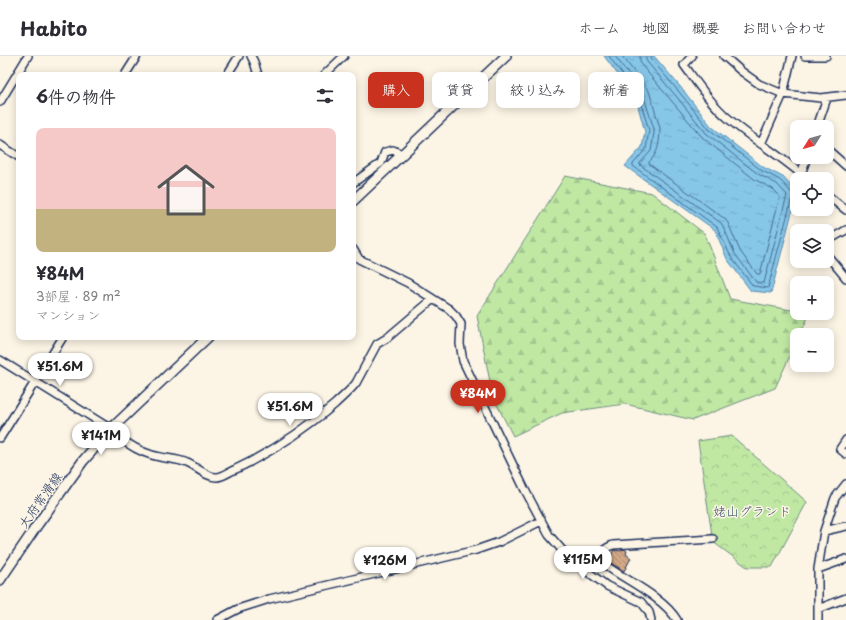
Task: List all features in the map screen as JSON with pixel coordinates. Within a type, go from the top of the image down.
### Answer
[{"type":"main road","points":[[356,198],[506,56]]},
{"type":"main road","name":"大府常滑線","points":[[0,580],[83,461],[110,430],[205,340]]},
{"type":"street","points":[[18,72],[28,56]]},
{"type":"street","points":[[127,72],[136,56]]},
{"type":"street","points":[[229,72],[239,56]]},
{"type":"street","points":[[251,56],[257,72]]},
{"type":"street","points":[[327,72],[344,56]]},
{"type":"street","points":[[692,56],[684,65],[713,103],[728,118],[798,172]]},
{"type":"street","points":[[724,56],[758,84],[782,94],[821,98],[846,95]]},
{"type":"street","points":[[761,144],[782,94],[792,56]]},
{"type":"street","points":[[805,56],[826,56]]},
{"type":"street","points":[[0,102],[16,76]]},
{"type":"street","points":[[819,120],[827,98]]},
{"type":"street","points":[[0,145],[16,155]]},
{"type":"street","points":[[356,181],[381,163],[384,152],[393,150],[402,154]]},
{"type":"street","points":[[834,155],[846,166]]},
{"type":"street","points":[[834,201],[846,210]]},
{"type":"street","points":[[834,237],[846,230]]},
{"type":"street","points":[[356,253],[360,259],[408,283],[449,309],[456,316],[461,324],[460,344],[464,361],[487,411],[549,535],[569,558],[606,586],[641,602],[649,612],[651,620]]},
{"type":"street","points":[[834,263],[846,278]]},
{"type":"street","points":[[0,360],[110,430],[126,443],[150,454],[179,460],[216,477],[222,476],[252,461],[296,434],[322,415],[356,383],[377,344],[387,338],[433,299]]},
{"type":"street","points":[[0,438],[61,340]]},
{"type":"street","points":[[846,440],[840,450],[846,454]]},
{"type":"street","points":[[818,620],[818,569],[824,531],[835,498],[846,484]]},
{"type":"street","points":[[217,620],[238,609],[269,599],[481,548],[499,542],[541,521]]},
{"type":"street","points":[[824,531],[846,526]]},
{"type":"street","points":[[677,620],[662,603],[605,565],[602,558],[603,552],[606,547],[613,545],[713,540]]},
{"type":"street","points":[[818,569],[846,559]]},
{"type":"street","points":[[818,609],[846,598]]},
{"type":"green space","points":[[565,176],[652,193],[705,234],[730,299],[790,310],[790,320],[807,320],[803,328],[790,328],[790,356],[775,388],[693,420],[625,404],[562,413],[513,436],[493,397],[477,316]]},
{"type":"green space","name":"姥山グランド","points":[[732,436],[807,502],[772,567],[747,567],[713,542],[698,441]]},
{"type":"water","points":[[604,56],[654,56],[711,126],[763,167],[783,177],[790,185],[791,216],[771,293],[751,291],[727,259],[715,230],[625,166],[642,147],[645,132],[638,108],[644,108],[644,72],[616,72]]},
{"type":"building","points":[[624,549],[627,551],[626,554],[631,558],[624,571],[608,560],[614,550],[620,551]]}]
